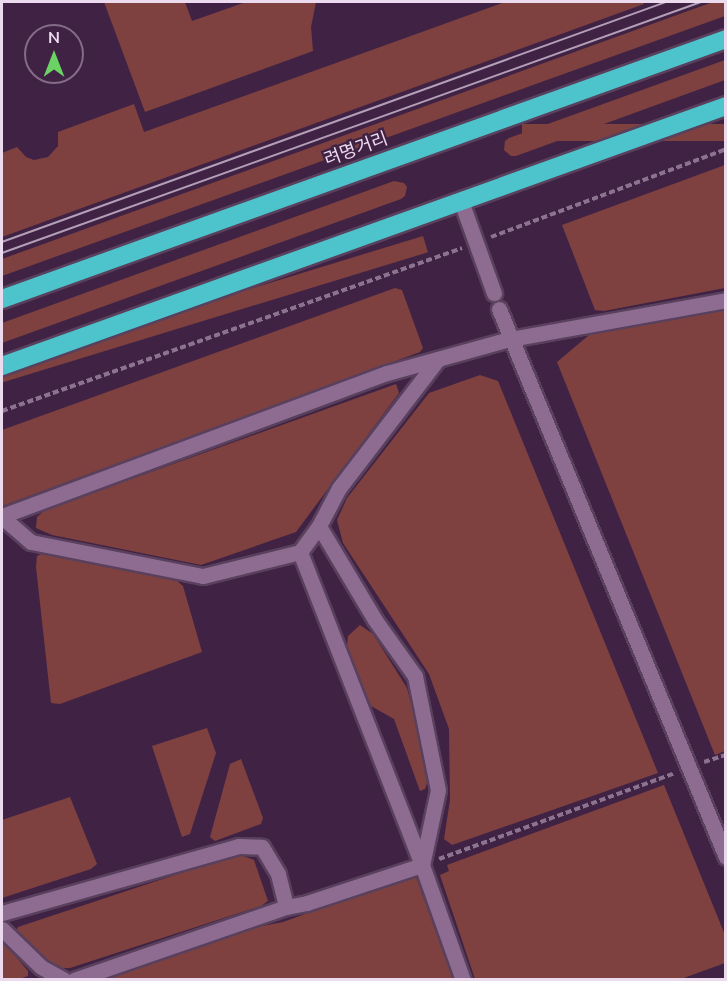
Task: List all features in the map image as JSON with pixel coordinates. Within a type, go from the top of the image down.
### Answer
[{"type":"highway","name":"려명거리","points":[[2,299],[726,39]]},
{"type":"highway","points":[[2,366],[726,106]]},
{"type":"lane","points":[[460,201],[494,293]]},
{"type":"lane","points":[[438,359],[339,488],[319,526],[300,552],[203,576],[31,542],[2,517],[387,373],[510,339],[726,300]]},
{"type":"lane","points":[[500,309],[510,339],[726,857]]},
{"type":"lane","points":[[319,526],[375,620],[415,676],[438,790],[422,866]]},
{"type":"lane","points":[[300,552],[464,980]]},
{"type":"lane","points":[[2,913],[239,846],[262,847],[278,874],[286,908]]},
{"type":"lane","points":[[74,980],[286,908],[422,866]]},
{"type":"lane","points":[[2,929],[41,967],[64,980]]},
{"type":"path","points":[[2,411],[476,243],[726,149]]},
{"type":"path","points":[[422,866],[726,755]]},
{"type":"shaded area","points":[[104,2],[185,2],[192,21],[246,2],[316,2],[311,27],[313,51],[145,112]]},
{"type":"shaded area","points":[[505,2],[643,2],[644,4],[2,237],[2,153],[17,147],[26,157],[34,160],[48,157],[58,146],[58,132],[134,104],[144,132]]},
{"type":"shaded area","points":[[713,2],[725,2],[725,16],[2,276],[2,259]]},
{"type":"shaded area","points":[[725,60],[725,80],[516,156],[511,156],[504,150],[505,141],[509,138]]},
{"type":"shaded area","points":[[522,124],[725,124],[725,141],[522,141]]},
{"type":"shaded area","points":[[725,165],[725,288],[604,311],[595,310],[562,225]]},
{"type":"shaded area","points":[[394,181],[404,183],[407,187],[405,196],[401,199],[2,343],[2,323]]},
{"type":"shaded area","points":[[423,236],[428,252],[2,382],[2,365]]},
{"type":"shaded area","points":[[395,288],[402,290],[423,348],[420,352],[2,506],[2,430]]},
{"type":"shaded area","points":[[725,307],[725,751],[715,755],[557,362],[595,330]]},
{"type":"shaded area","points":[[480,375],[498,381],[658,773],[452,845],[444,839],[450,800],[449,729],[429,674],[343,543],[337,520],[347,498],[429,393]]},
{"type":"shaded area","points":[[396,384],[399,393],[296,532],[201,565],[52,535],[36,528],[37,517],[45,510]]},
{"type":"shaded area","points":[[41,554],[177,581],[183,586],[202,652],[60,704],[51,703],[36,567],[37,556]]},
{"type":"shaded area","points":[[360,625],[373,634],[407,688],[424,752],[427,783],[425,789],[420,791],[394,719],[371,706],[347,646],[348,636]]},
{"type":"shaded area","points":[[207,728],[216,753],[190,834],[182,837],[152,746]]},
{"type":"shaded area","points":[[241,759],[263,818],[261,824],[215,841],[210,837],[230,764]]},
{"type":"shaded area","points":[[664,785],[725,935],[725,963],[681,979],[475,979],[440,875],[449,871],[447,865]]},
{"type":"shaded area","points":[[70,797],[97,864],[91,869],[2,898],[2,820]]},
{"type":"shaded area","points":[[238,854],[254,860],[268,901],[261,906],[70,968],[58,968],[23,940],[16,931],[18,927]]},
{"type":"shaded area","points":[[415,874],[453,979],[96,980],[257,927],[283,922]]},
{"type":"shaded area","points":[[2,940],[28,971],[28,976],[19,979],[2,979]]},
{"type":"tram line","points":[[2,242],[666,2]]},
{"type":"tram line","points":[[2,253],[701,2]]}]
